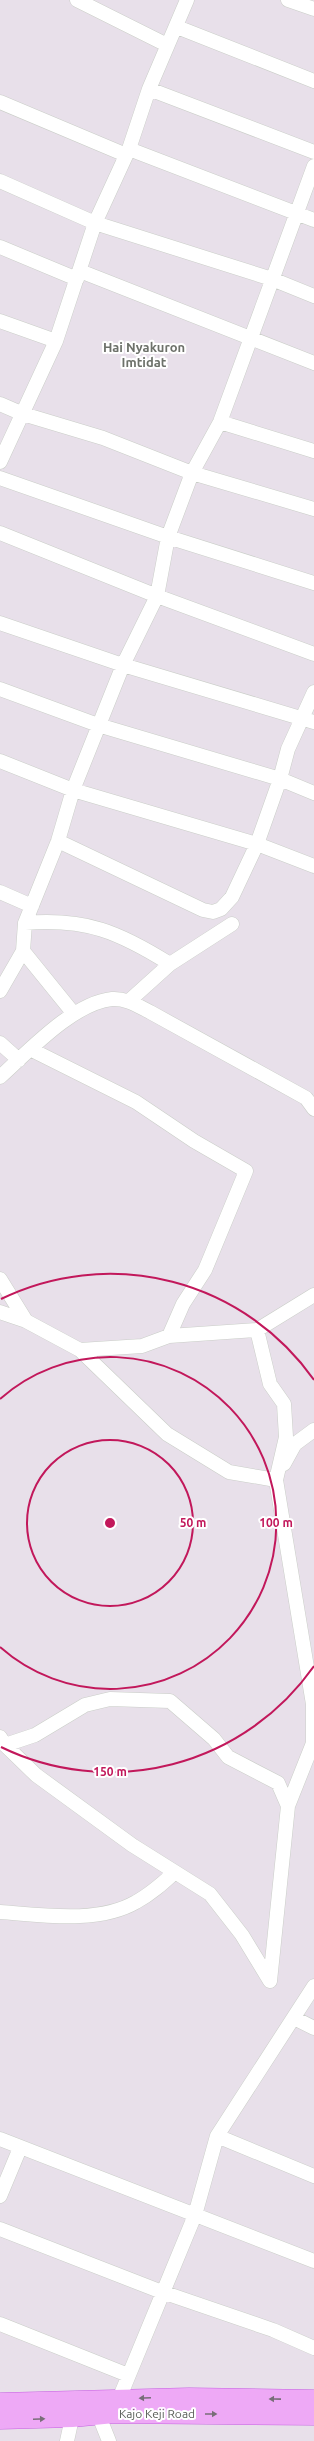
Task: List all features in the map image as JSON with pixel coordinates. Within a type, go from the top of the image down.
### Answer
[{"type":"main road","name":"Kajo Keji Road","points":[[0,2402],[189,2397],[314,2399]]},
{"type":"main road","name":"Kajo Keji Road","points":[[0,2420],[178,2414],[314,2416]]},
{"type":"street","points":[[77,0],[167,45]]},
{"type":"street","points":[[0,462],[56,341],[95,223],[128,152],[149,89],[167,45],[177,27],[187,0]]},
{"type":"street","points":[[288,0],[314,9]]},
{"type":"street","points":[[177,27],[314,81]]},
{"type":"street","points":[[149,89],[314,152]]},
{"type":"street","points":[[0,102],[128,152],[314,220]]},
{"type":"street","points":[[0,991],[24,951],[26,923],[58,841],[73,790],[123,665],[157,596],[168,537],[192,473],[220,422],[272,279],[298,214],[314,166]]},
{"type":"street","points":[[0,181],[95,223],[272,279],[314,296]]},
{"type":"street","points":[[0,246],[251,337],[314,363]]},
{"type":"street","points":[[0,321],[56,341]]},
{"type":"street","points":[[0,404],[23,414],[103,438],[192,473],[314,509]]},
{"type":"street","points":[[220,422],[314,451]]},
{"type":"street","points":[[0,478],[168,537],[314,583]]},
{"type":"street","points":[[0,533],[157,596],[314,654]]},
{"type":"street","points":[[0,623],[123,665],[309,720]]},
{"type":"street","points":[[0,689],[98,725],[280,780],[314,793]]},
{"type":"street","points":[[58,841],[204,910],[213,912],[221,909],[232,897],[257,844],[280,780],[288,749],[309,720],[314,692]]},
{"type":"street","points":[[0,761],[73,790],[257,844],[314,866]]},
{"type":"street","points":[[0,892],[32,906]]},
{"type":"street","points":[[26,923],[51,921],[89,924],[145,948],[170,964]]},
{"type":"street","points":[[129,1001],[170,964],[232,924]]},
{"type":"street","points":[[24,951],[74,1014]]},
{"type":"street","points":[[0,1077],[74,1014],[87,1006],[113,999],[129,1001],[306,1098],[314,1109]]},
{"type":"street","points":[[0,1043],[19,1060]]},
{"type":"street","points":[[32,1050],[136,1102],[194,1141],[246,1171],[205,1270],[183,1304],[169,1336]]},
{"type":"street","points":[[0,1279],[26,1321]]},
{"type":"street","points":[[80,1350],[142,1346],[169,1336],[257,1330],[314,1295]]},
{"type":"street","points":[[0,1312],[26,1321],[80,1350],[166,1434],[229,1472],[276,1480]]},
{"type":"street","points":[[2,1741],[36,1775],[132,1845],[210,1894],[242,1935],[270,1981],[288,1806],[313,1743],[313,1704],[276,1480],[286,1437],[284,1404],[270,1384],[257,1330]]},
{"type":"street","points":[[276,1480],[295,1444],[314,1430]]},
{"type":"street","points":[[2,1741],[35,1735],[85,1705],[110,1699],[170,1701],[214,1739],[228,1757],[278,1783],[288,1806]]},
{"type":"street","points":[[0,1912],[64,1917],[113,1912],[135,1903],[154,1890],[175,1872]]},
{"type":"street","points":[[120,2399],[128,2375],[194,2215],[217,2136],[314,1986]]},
{"type":"street","points":[[294,2018],[314,2028]]},
{"type":"street","points":[[217,2136],[314,2176]]},
{"type":"street","points":[[0,2139],[314,2261]]},
{"type":"street","points":[[0,2196],[20,2148]]},
{"type":"street","points":[[0,2229],[162,2292],[273,2330],[314,2348]]},
{"type":"street","points":[[0,2324],[128,2375]]},
{"type":"street","points":[[99,2416],[109,2441]]},
{"type":"street","points":[[68,2441],[72,2418]]},
{"type":"district","name":"Hai Nyakuron Imtidat","points":[[144,354]]}]
